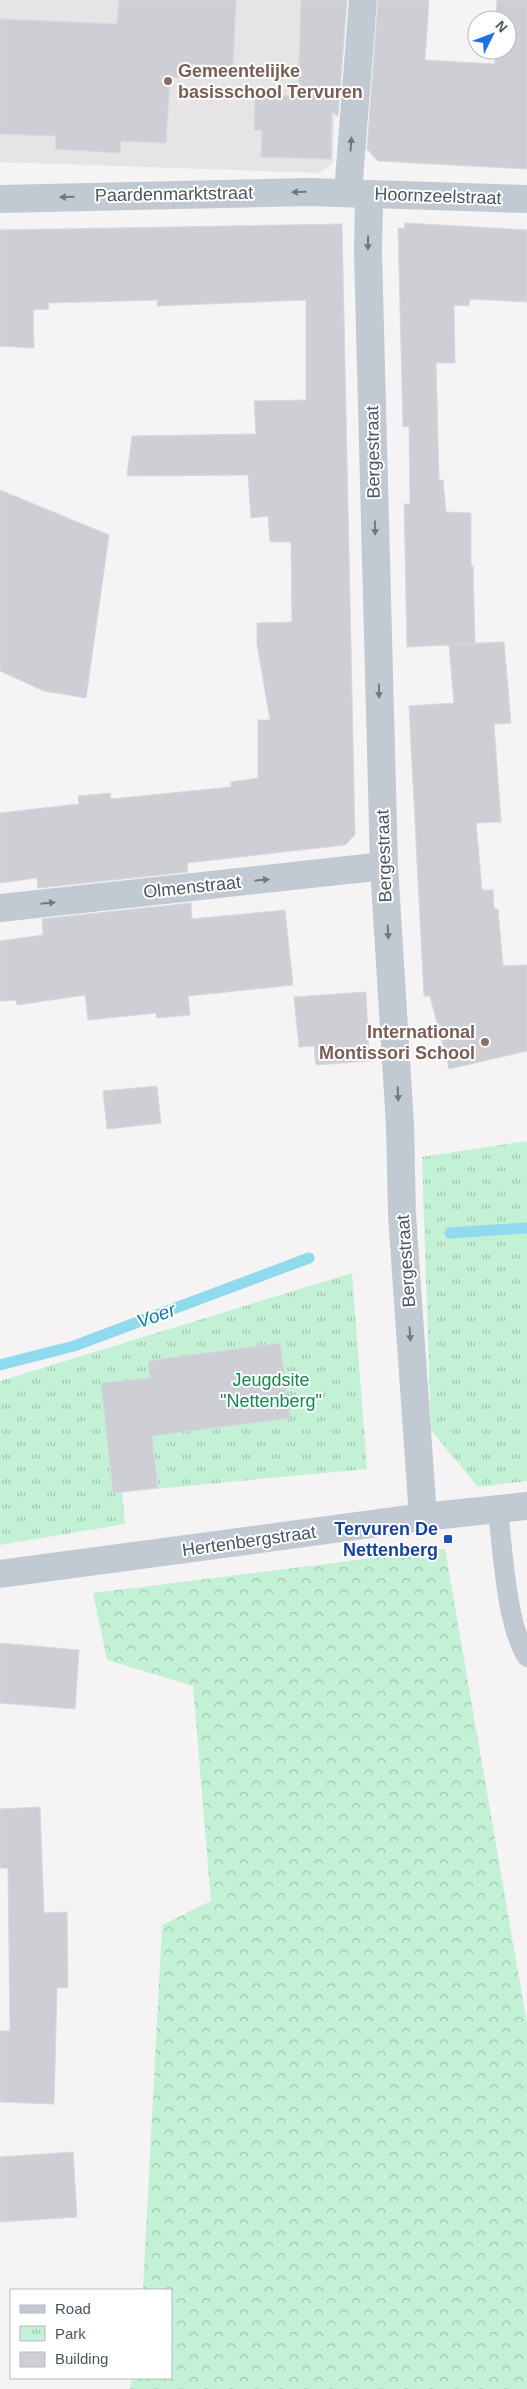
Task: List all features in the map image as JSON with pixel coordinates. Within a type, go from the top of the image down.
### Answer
[{"type":"street","name":"Bergestraat","points":[[363,0],[359,194],[368,252],[384,866],[400,1125],[402,1215],[423,1517]]},
{"type":"street","name":"Paardenmarktstraat","points":[[0,199],[217,193],[359,194]]},
{"type":"street","name":"Hoornzeelstraat","points":[[359,194],[527,199]]},
{"type":"street","name":"Olmenstraat","points":[[0,908],[384,866]]},
{"type":"street","name":"Hertenbergstraat","points":[[0,1574],[423,1517],[498,1511],[527,1506]]},
{"type":"lane","points":[[498,1511],[511,1606],[525,1649]]},
{"type":"shaded area","name":"Gemeentelijke basisschool Tervuren","points":[[0,0],[338,0],[333,163],[318,173],[0,162]]},
{"type":"green space","points":[[527,1141],[527,1481],[478,1487],[431,1430],[422,1157]]},
{"type":"green space","name":"Jeugdsite \"Nettenberg\"","points":[[352,1273],[367,1469],[122,1492],[125,1524],[0,1545],[0,1381]]},
{"type":"green space","points":[[445,1549],[527,2024],[527,2389],[130,2389],[132,2379],[172,2379],[172,2289],[143,2289],[162,1925],[211,1901],[193,1686],[107,1660],[93,1593]]},
{"type":"building","points":[[119,0],[236,0],[233,66],[192,64],[192,78],[170,77],[166,143],[121,141],[120,153],[55,149],[56,136],[0,134],[0,19],[117,24]]},
{"type":"building","points":[[301,0],[347,0],[338,117],[332,111],[331,159],[261,157],[262,130],[254,130],[255,95],[298,96]]},
{"type":"building","points":[[378,0],[429,0],[425,60],[495,64],[495,60],[517,60],[517,10],[496,10],[497,0],[527,0],[527,169],[378,161],[367,149]]},
{"type":"building","points":[[405,223],[527,230],[527,302],[470,299],[469,306],[454,305],[455,363],[436,363],[439,480],[443,480],[446,512],[471,513],[471,566],[473,566],[475,643],[455,644],[504,642],[511,723],[494,724],[501,822],[476,823],[482,890],[493,890],[494,909],[498,909],[503,966],[527,965],[527,1051],[449,1069],[430,996],[424,996],[409,706],[454,703],[449,645],[407,647],[404,504],[410,504],[409,426],[403,427],[398,228],[404,229]]},
{"type":"building","points":[[342,224],[355,835],[345,845],[187,863],[188,872],[38,888],[37,878],[0,883],[0,813],[79,804],[78,796],[110,793],[111,799],[231,787],[231,782],[258,778],[258,720],[270,720],[257,644],[257,623],[292,622],[291,542],[270,542],[268,516],[251,518],[248,475],[127,476],[132,436],[256,434],[254,401],[306,400],[306,300],[157,306],[158,300],[48,303],[49,309],[33,310],[34,348],[0,346],[0,230]]},
{"type":"building","points":[[0,490],[109,535],[86,698],[44,691],[0,671]]},
{"type":"building","points":[[191,903],[192,919],[285,910],[293,985],[188,996],[190,1015],[157,1018],[156,1013],[88,1020],[85,995],[17,1005],[16,1000],[0,1001],[0,941],[43,935],[42,919]]},
{"type":"building","points":[[366,992],[369,1061],[316,1065],[314,1046],[299,1047],[294,997]]},
{"type":"building","points":[[157,1086],[161,1123],[107,1129],[103,1091]]},
{"type":"building","name":"Jeugdsite \"Nettenberg\"","points":[[280,1343],[290,1418],[152,1436],[158,1488],[113,1493],[101,1383],[150,1378],[148,1361]]},
{"type":"building","points":[[0,1643],[79,1650],[75,1709],[0,1703]]},
{"type":"building","points":[[40,1807],[44,1913],[67,1912],[68,1988],[57,1988],[54,2104],[0,2102],[0,2031],[10,2031],[8,1868],[0,1868],[0,1809]]},
{"type":"building","points":[[73,2152],[77,2217],[0,2222],[0,2157]]},
{"type":"waterway","name":"Voer","points":[[450,1233],[527,1228]]},
{"type":"waterway","name":"Voer","points":[[0,1365],[74,1346],[309,1258]]},
{"type":"place","name":"Gemeentelijke basisschool Tervuren","points":[[168,81]]},
{"type":"place","name":"International Montissori School","points":[[485,1042]]},
{"type":"place","name":"Tervuren De Nettenberg","points":[[448,1539]]}]
